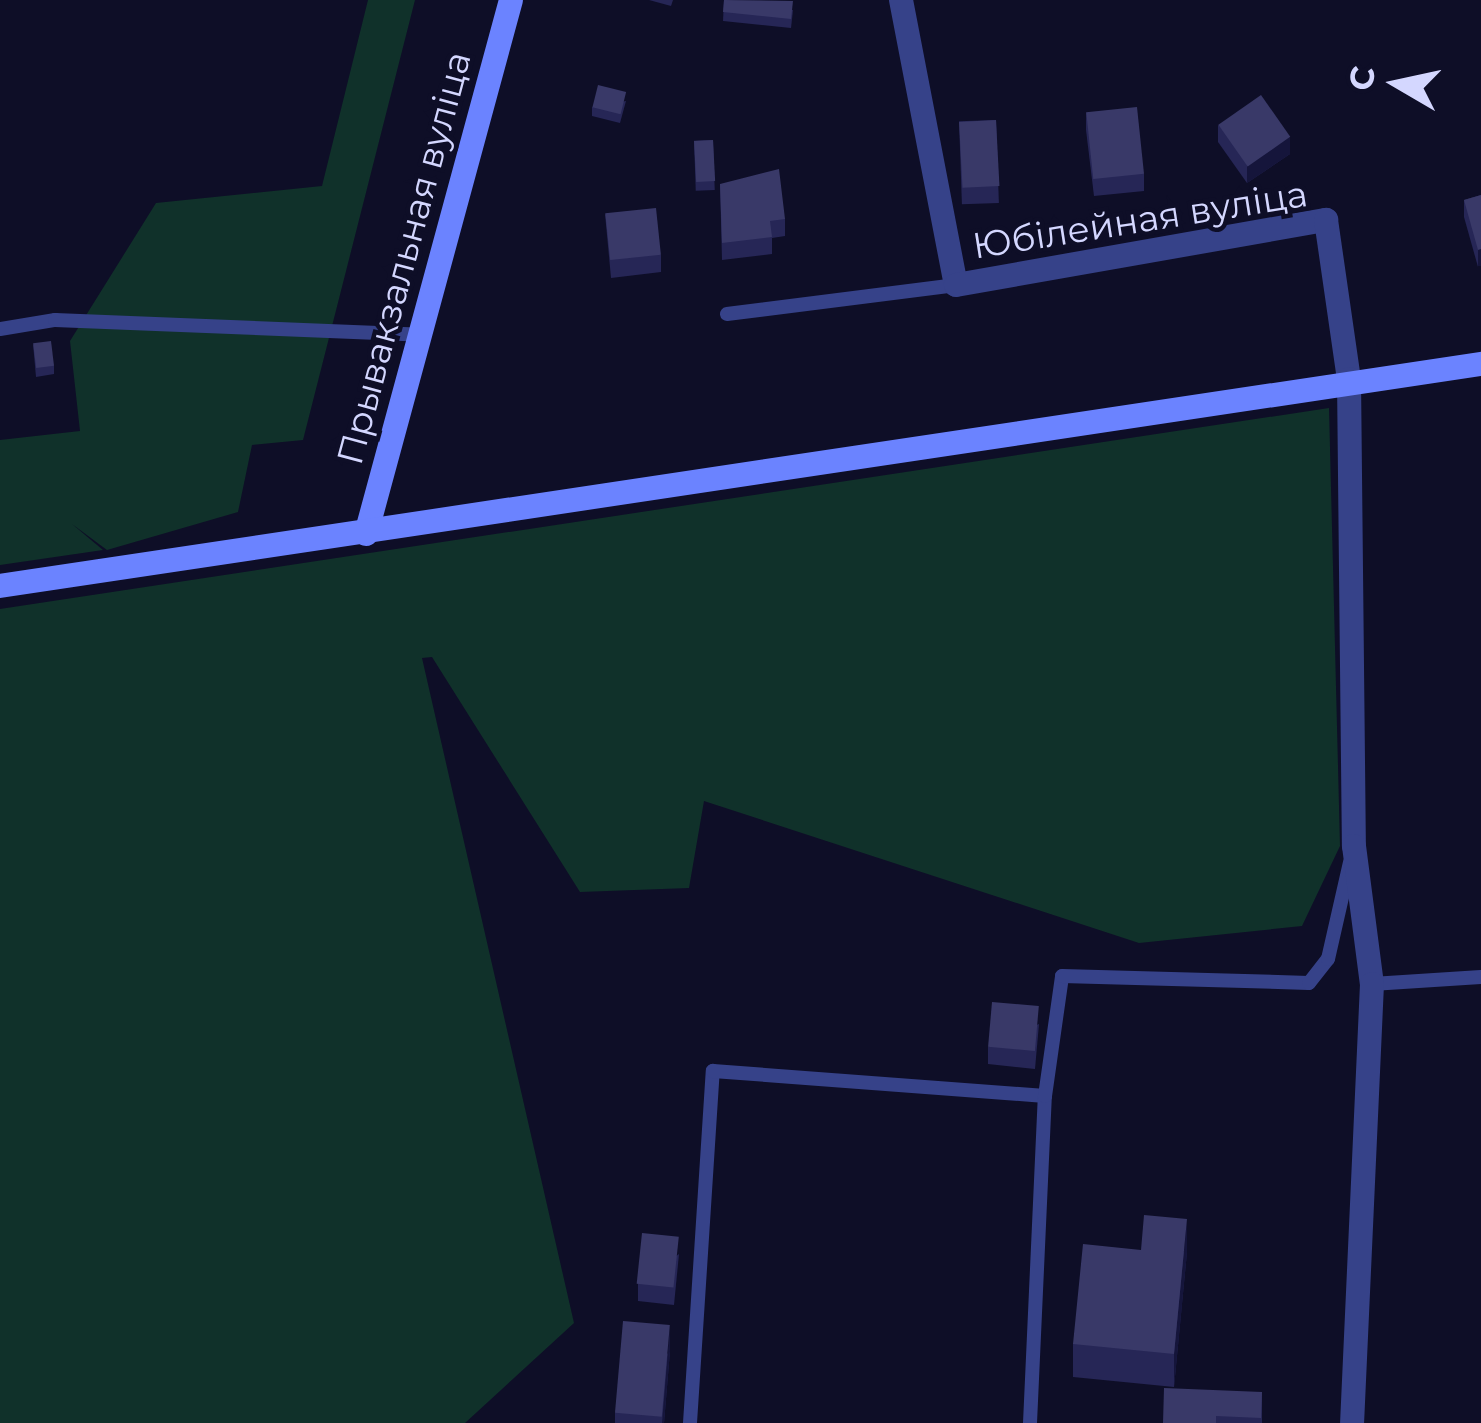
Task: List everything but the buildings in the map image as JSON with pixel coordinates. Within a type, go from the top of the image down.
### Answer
[{"type":"main road","name":"Прывакзальная вуліца","points":[[365,534],[511,0]]},
{"type":"main road","points":[[0,586],[365,534],[1349,379],[1481,364]]},
{"type":"street","name":"Юбілейная вуліца","points":[[901,0],[956,285],[1326,220],[1349,379]]},
{"type":"street","points":[[1349,379],[1354,846],[1372,984],[1352,1423]]},
{"type":"lane","points":[[727,314],[956,285]]},
{"type":"lane","points":[[0,329],[56,320],[422,335]]},
{"type":"lane","points":[[1030,1423],[1045,1096],[1062,976],[1309,982],[1328,959],[1354,846]]},
{"type":"lane","points":[[1372,984],[1481,977]]},
{"type":"lane","points":[[690,1423],[712,1071],[1045,1096]]},
{"type":"green space","points":[[368,0],[415,0],[303,440],[252,445],[238,512],[107,550],[72,524],[103,550],[0,565],[0,440],[80,431],[70,341],[156,203],[322,186]]},
{"type":"green space","points":[[1329,408],[1340,846],[1302,926],[1139,943],[704,801],[689,888],[580,892],[432,657],[422,658],[574,1323],[465,1423],[0,1423],[0,609]]}]
